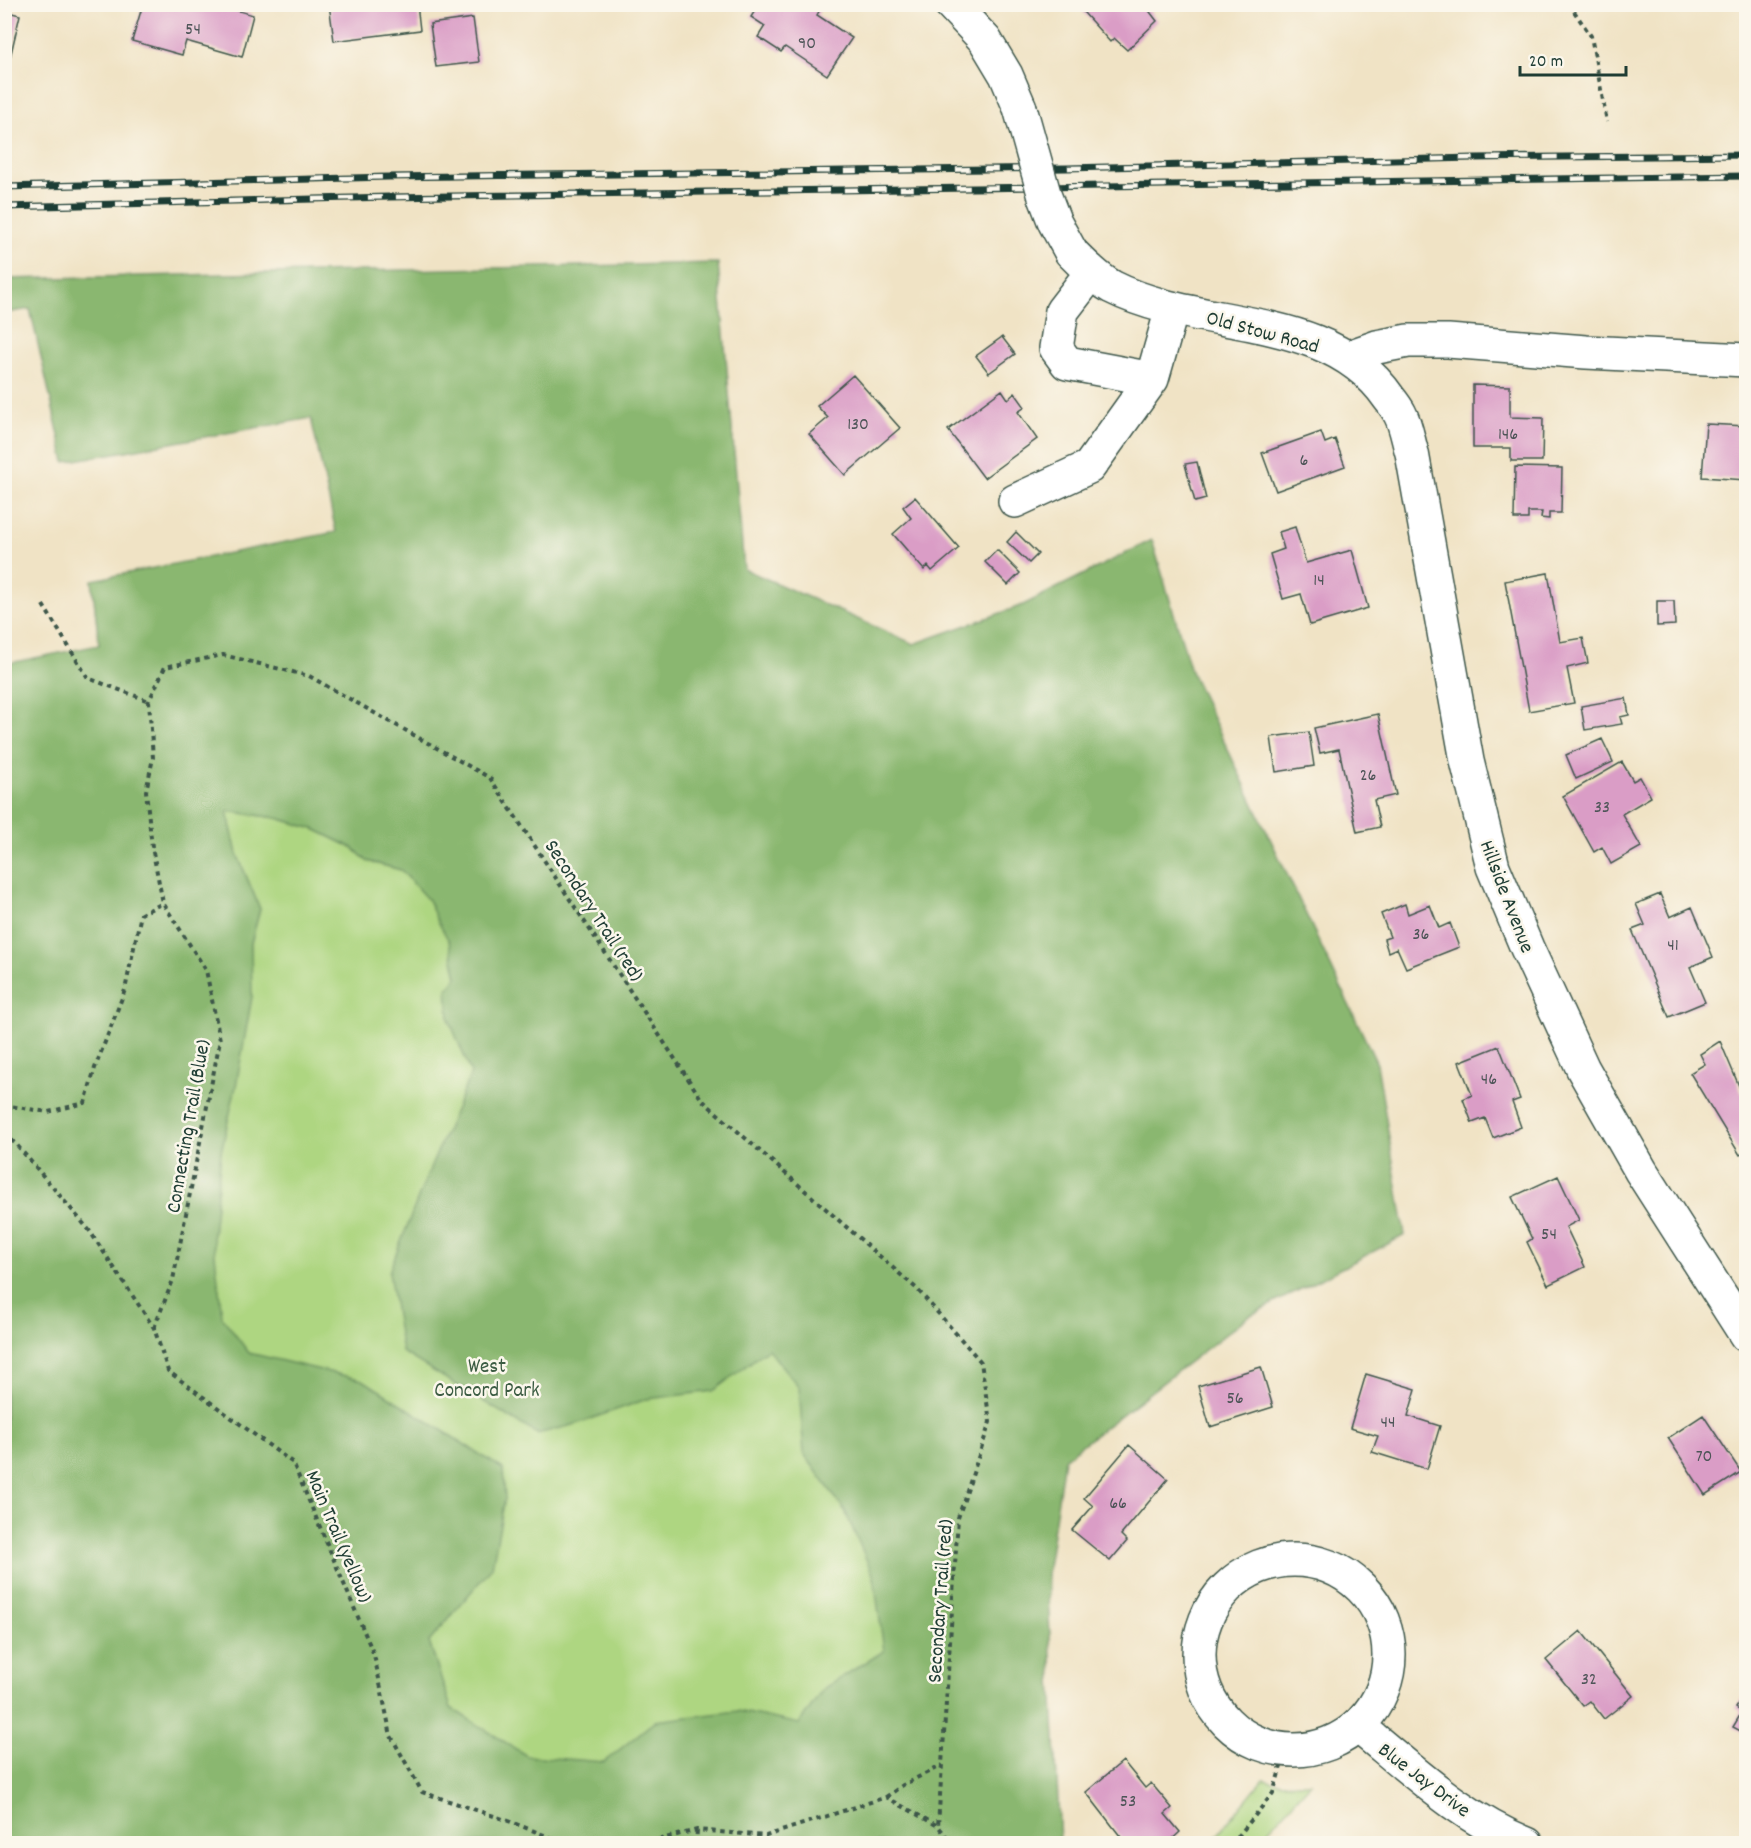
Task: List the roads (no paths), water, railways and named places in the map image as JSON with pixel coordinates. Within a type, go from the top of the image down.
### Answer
[{"type":"street","name":"Old Stow Road","points":[[951,4],[985,40],[1006,75],[1020,108],[1055,223],[1081,262],[1111,286],[1137,297],[1172,309],[1269,328],[1306,338],[1349,357]]},
{"type":"street","points":[[1081,262],[1062,311],[1056,348],[1067,363],[1152,379]]},
{"type":"street","points":[[1015,501],[1089,467],[1152,379],[1172,309]]},
{"type":"street","points":[[1349,357],[1377,347],[1408,341],[1448,341],[1586,352],[1746,360]]},
{"type":"street","name":"Hillside Avenue","points":[[1349,357],[1379,383],[1400,414],[1412,453],[1467,761],[1493,867],[1527,948],[1583,1069],[1641,1171],[1746,1335]]},
{"type":"street","name":"Blue Jay Drive","points":[[1284,1560],[1304,1560],[1323,1564],[1342,1572],[1358,1583],[1372,1598],[1382,1616],[1388,1635],[1390,1655],[1388,1675],[1371,1712],[1358,1726],[1325,1745],[1286,1750],[1266,1746],[1247,1738],[1231,1727],[1217,1712],[1200,1676],[1198,1656],[1200,1636],[1206,1617],[1229,1584],[1246,1572],[1264,1564],[1284,1560]]},
{"type":"street","name":"Blue Jay Drive","points":[[1358,1726],[1441,1794],[1482,1821],[1527,1844]]},
{"type":"railway","points":[[4,187],[388,177],[1067,168],[1474,158],[1746,155]]},
{"type":"railway","points":[[4,207],[389,197],[1746,176]]},
{"type":"park label","name":"West Concord Park","points":[[487,1377]]}]
